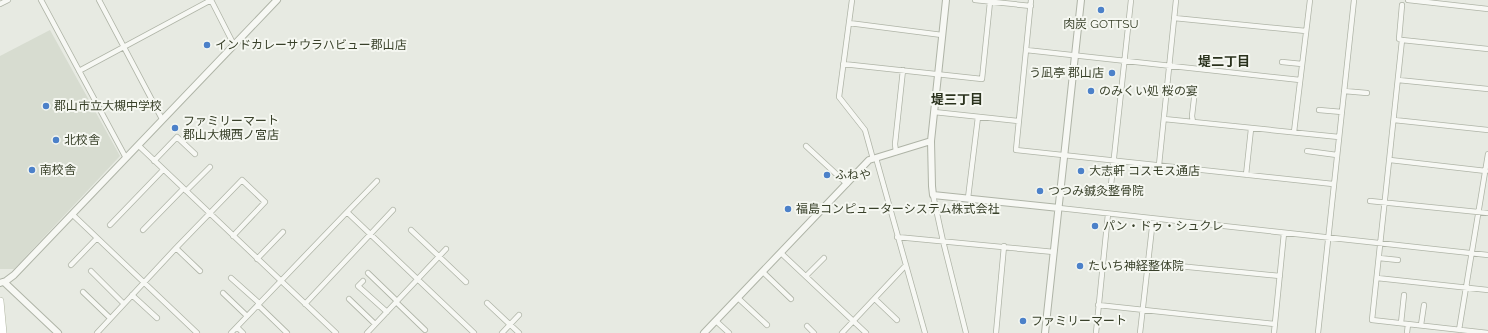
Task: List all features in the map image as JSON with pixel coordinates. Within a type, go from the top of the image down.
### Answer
[{"type":"main road","points":[[0,301],[3,333]]},
{"type":"street","points":[[0,4],[8,0]]},
{"type":"street","points":[[41,0],[126,158]]},
{"type":"street","points":[[99,0],[162,119]]},
{"type":"street","points":[[79,71],[211,0],[234,45]]},
{"type":"street","points":[[58,333],[2,283],[14,275],[277,0]]},
{"type":"street","points":[[852,0],[839,96],[864,130],[875,158],[925,333]]},
{"type":"street","points":[[946,0],[931,141],[932,186],[943,241],[966,333]]},
{"type":"street","points":[[975,0],[1031,6]]},
{"type":"street","points":[[1031,0],[1016,150],[1333,184]]},
{"type":"street","points":[[1045,333],[1081,0]]},
{"type":"street","points":[[1111,185],[1131,0]]},
{"type":"street","points":[[1159,165],[1176,0]]},
{"type":"street","points":[[1294,132],[1310,0]]},
{"type":"street","points":[[1318,333],[1354,0]]},
{"type":"street","points":[[1408,0],[1488,9]]},
{"type":"street","points":[[843,64],[982,79],[990,2]]},
{"type":"street","points":[[1402,5],[1399,39],[1402,40],[1372,320],[1488,333]]},
{"type":"street","points":[[1174,18],[1306,31]]},
{"type":"street","points":[[849,24],[942,36]]},
{"type":"street","points":[[1402,40],[1488,49]]},
{"type":"street","points":[[1026,50],[1300,80]]},
{"type":"street","points":[[1282,62],[1302,64]]},
{"type":"street","points":[[896,152],[895,144],[903,70]]},
{"type":"street","points":[[1398,80],[1488,89]]},
{"type":"street","points":[[1193,122],[1192,116],[1195,90]]},
{"type":"street","points":[[1344,91],[1367,93]]},
{"type":"street","points":[[1319,110],[1342,112]]},
{"type":"street","points":[[934,112],[1019,121]]},
{"type":"street","points":[[968,198],[978,117]]},
{"type":"street","points":[[1164,119],[1339,137]]},
{"type":"street","points":[[1394,120],[1488,130]]},
{"type":"street","points":[[1246,174],[1251,129]]},
{"type":"street","points":[[154,161],[177,137],[195,154]]},
{"type":"street","points":[[704,333],[869,160],[931,141]]},
{"type":"street","points":[[138,145],[336,333]]},
{"type":"street","points":[[806,146],[847,184]]},
{"type":"street","points":[[1306,151],[1337,155]]},
{"type":"street","points":[[1459,330],[1487,171],[1488,154]]},
{"type":"street","points":[[1390,160],[1487,171]]},
{"type":"street","points":[[143,230],[210,167]]},
{"type":"street","points":[[110,225],[163,170]]},
{"type":"street","points":[[97,333],[242,180],[265,202],[233,236]]},
{"type":"street","points":[[231,333],[377,181]]},
{"type":"street","points":[[934,196],[968,198],[1328,238],[1381,242],[1488,255]]},
{"type":"street","points":[[1370,201],[1488,213]]},
{"type":"street","points":[[305,304],[393,210]]},
{"type":"street","points":[[347,212],[474,333]]},
{"type":"street","points":[[72,214],[197,333]]},
{"type":"street","points":[[1096,333],[1108,214]]},
{"type":"street","points":[[1140,333],[1153,219]]},
{"type":"street","points":[[411,230],[466,282]]},
{"type":"street","points":[[257,259],[283,232]]},
{"type":"street","points":[[1274,333],[1284,233]]},
{"type":"street","points":[[898,237],[1054,252]]},
{"type":"street","points":[[71,266],[97,238]]},
{"type":"street","points":[[996,333],[1004,246]]},
{"type":"street","points":[[176,248],[200,271]]},
{"type":"street","points":[[367,333],[446,249]]},
{"type":"street","points":[[781,252],[866,333]]},
{"type":"street","points":[[806,276],[824,258]]},
{"type":"street","points":[[1379,258],[1398,260]]},
{"type":"street","points":[[1148,263],[1280,276]]},
{"type":"street","points":[[843,333],[906,266]]},
{"type":"street","points":[[91,271],[124,304]]},
{"type":"street","points":[[763,272],[791,300]]},
{"type":"street","points":[[368,274],[425,330]]},
{"type":"street","points":[[231,278],[287,333]]},
{"type":"street","points":[[1377,278],[1488,290]]},
{"type":"street","points":[[363,281],[358,286],[387,312]]},
{"type":"street","points":[[83,292],[110,318]]},
{"type":"street","points":[[223,293],[247,316]]},
{"type":"street","points":[[132,295],[157,318]]},
{"type":"street","points":[[1401,323],[1404,296]]},
{"type":"street","points":[[738,298],[767,326]]},
{"type":"street","points":[[349,299],[375,324]]},
{"type":"street","points":[[875,299],[897,320]]},
{"type":"street","points":[[487,303],[519,333]]},
{"type":"street","points":[[1098,305],[1275,324]]},
{"type":"street","points":[[1421,325],[1424,305]]},
{"type":"street","points":[[502,333],[519,315]]},
{"type":"street","points":[[716,321],[729,333]]},
{"type":"street","points":[[1407,333],[1408,324]]},
{"type":"street","points":[[807,326],[814,333]]},
{"type":"street","points":[[237,327],[243,333]]},
{"type":"shaded area","name":"郡山市立大槻中学校","points":[[50,30],[120,156],[14,269],[0,269],[0,56]]},
{"type":"place","name":"肉炭 GOTTSU","points":[[1101,10]]},
{"type":"place","name":"インドカレーサウラハビュー郡山店","points":[[207,45]]},
{"type":"place","name":"う凪亭 郡山店","points":[[1112,73]]},
{"type":"place","name":"のみくい処 桜の宴","points":[[1091,91]]},
{"type":"place","name":"郡山市立大槻中学校","points":[[46,106]]},
{"type":"place","name":"ファミリーマート 郡山大槻西ノ宮店","points":[[175,128]]},
{"type":"place","name":"北校舎","points":[[56,140]]},
{"type":"place","name":"南校舎","points":[[32,170]]},
{"type":"place","name":"大志軒 コスモス通店","points":[[1081,171]]},
{"type":"place","name":"ふねや","points":[[827,175]]},
{"type":"place","name":"つつみ鍼灸整骨院","points":[[1040,191]]},
{"type":"place","name":"福島コンピューターシステム株式会社","points":[[788,209]]},
{"type":"place","name":"パン・ドゥ・シュクレ","points":[[1095,226]]},
{"type":"place","name":"たいち神経整体院","points":[[1080,266]]},
{"type":"place","name":"ファミリーマート","points":[[1023,321]]},
{"type":"district","name":"堤二丁目","points":[[1224,61]]},
{"type":"district","name":"堤三丁目","points":[[957,99]]}]
